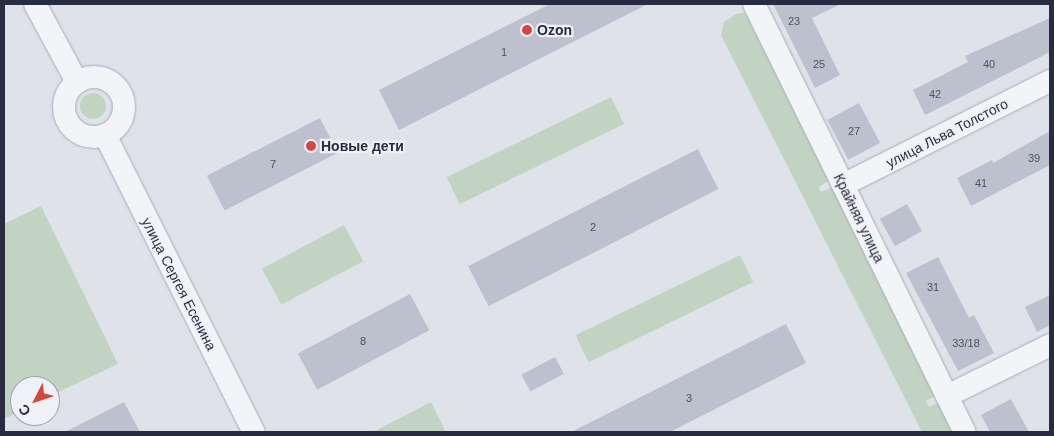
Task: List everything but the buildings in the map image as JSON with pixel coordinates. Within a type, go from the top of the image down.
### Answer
[{"type":"street","points":[[36,4],[77,82]]},
{"type":"street","name":"Крайняя улица","points":[[754,4],[965,432]]},
{"type":"street","points":[[97,77],[114,85],[120,92],[123,100],[122,118],[112,131],[105,135],[87,136],[72,127],[67,120],[65,102],[67,94],[77,82],[97,77]]},
{"type":"street","name":"улица Льва Толстого","points":[[843,185],[1050,81]]},
{"type":"street","name":"улица Сергея Есенина","points":[[105,135],[254,432]]},
{"type":"street","points":[[948,396],[1050,345]]},
{"type":"green space","points":[[745,13],[829,181],[819,187],[821,192],[832,187],[937,395],[926,401],[929,407],[940,402],[955,432],[922,432],[721,35],[724,22],[736,14]]},
{"type":"green space","points":[[93,93],[102,97],[106,106],[102,115],[93,119],[84,115],[80,106],[84,97]]},
{"type":"green space","points":[[611,97],[624,124],[460,204],[447,177]]},
{"type":"green space","points":[[41,206],[118,364],[60,391],[60,376],[10,376],[10,416],[4,419],[4,224]]},
{"type":"green space","points":[[344,225],[363,261],[281,305],[262,269]]},
{"type":"green space","points":[[740,255],[753,282],[589,362],[576,335]]},
{"type":"green space","points":[[431,402],[446,432],[373,432]]},
{"type":"place","name":"Ozon","points":[[527,30]]},
{"type":"place","name":"Новые дети","points":[[311,146]]}]
